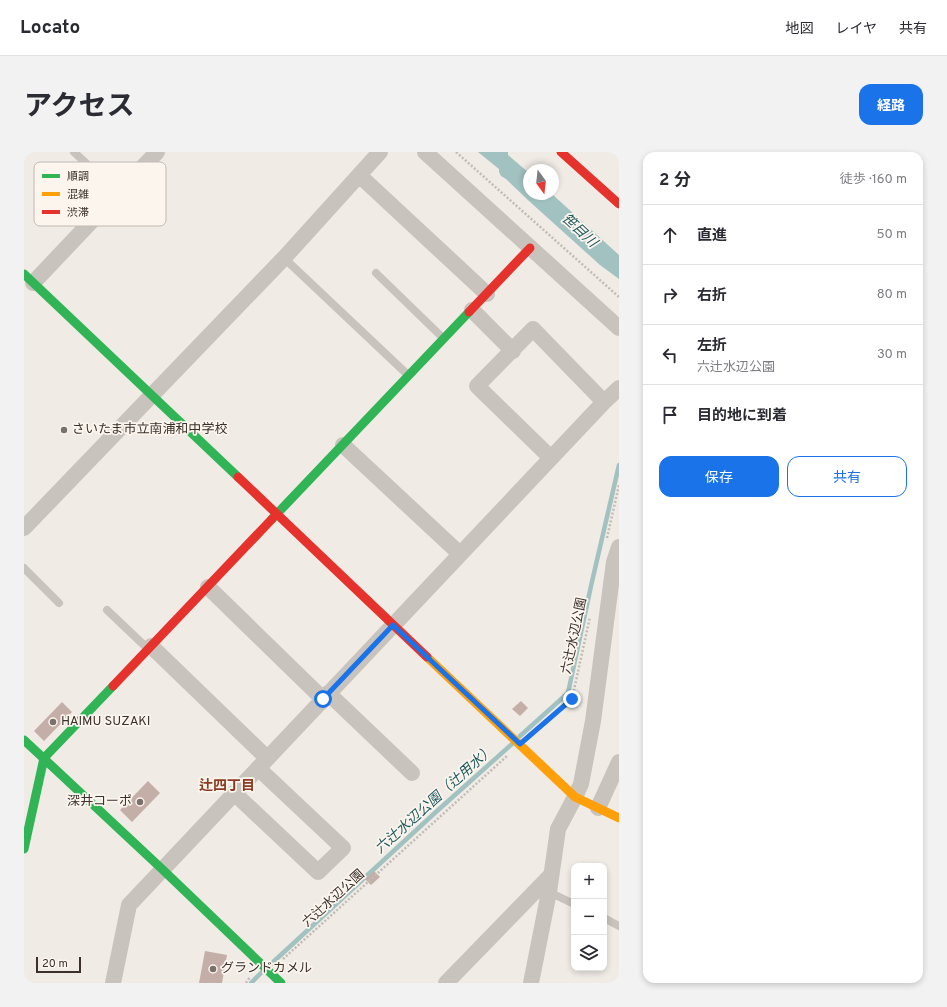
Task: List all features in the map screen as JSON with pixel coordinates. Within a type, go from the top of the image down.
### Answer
[{"type":"street","points":[[147,162],[157,152]]},
{"type":"street","points":[[24,528],[284,258],[380,152]]},
{"type":"street","points":[[425,152],[619,328]]},
{"type":"street","points":[[561,152],[619,204]]},
{"type":"street","points":[[359,175],[487,294]]},
{"type":"street","points":[[83,226],[29,278],[575,797],[619,818]]},
{"type":"street","points":[[24,849],[44,758],[530,248]]},
{"type":"street","points":[[472,310],[513,350]]},
{"type":"street","points":[[551,458],[477,386],[533,329],[604,402]]},
{"type":"street","points":[[113,983],[129,905],[604,402],[619,388]]},
{"type":"street","points":[[343,445],[460,554]]},
{"type":"street","points":[[531,983],[549,892],[558,829],[581,784],[593,721],[614,562],[613,543]]},
{"type":"street","points":[[208,586],[326,696],[412,773]]},
{"type":"street","points":[[150,648],[263,763],[343,848],[318,872],[234,793]]},
{"type":"street","points":[[24,740],[162,869],[280,983]]},
{"type":"street","points":[[598,808],[619,762]]},
{"type":"street","points":[[446,983],[551,875]]},
{"type":"lane","points":[[74,152],[85,162]]},
{"type":"lane","points":[[284,258],[409,376]]},
{"type":"lane","points":[[376,273],[444,339]]},
{"type":"lane","points":[[24,568],[59,603]]},
{"type":"lane","points":[[107,610],[150,648]]},
{"type":"lane","points":[[549,892],[571,903]]},
{"type":"lane","points":[[607,920],[619,926]]},
{"type":"path","points":[[456,152],[619,297]]},
{"type":"path","points":[[613,543],[619,485]]},
{"type":"path","name":"六辻水辺公園","points":[[269,972],[520,744],[572,699],[590,614]]},
{"type":"water","name":"笹目川","points":[[478,152],[508,152],[508,155],[523,168],[523,195],[501,176],[499,169]]},
{"type":"water","name":"笹目川","points":[[528,200],[559,200],[619,255],[619,279],[600,265]]},
{"type":"building","points":[[521,701],[528,708],[520,716],[512,709]]},
{"type":"building","name":"HAIMU SUZAKI","points":[[62,702],[72,712],[44,741],[34,731]]},
{"type":"building","name":"深井コーポ","points":[[148,781],[160,793],[132,822],[120,810]]},
{"type":"building","points":[[374,871],[380,877],[371,885],[365,879]]},
{"type":"building","name":"グランドカメル","points":[[205,951],[227,955],[222,983],[199,983]]},
{"type":"waterway","name":"六辻水辺公園（辻用水）","points":[[520,736],[568,693],[619,465]]},
{"type":"waterway","name":"六辻水辺公園（辻用水）","points":[[271,964],[512,744]]},
{"type":"waterway","name":"六辻水辺公園（辻用水）","points":[[251,983],[262,972]]},
{"type":"traffic: fast","points":[[24,274],[238,477]]},
{"type":"traffic: fast","points":[[272,519],[469,312]]},
{"type":"traffic: fast","points":[[24,849],[44,758],[113,686]]},
{"type":"traffic: fast","points":[[24,740],[281,983]]},
{"type":"traffic: slow","points":[[427,657],[575,797],[619,818]]},
{"type":"traffic: jam","points":[[561,152],[619,204]]},
{"type":"traffic: jam","points":[[469,312],[530,248]]},
{"type":"traffic: jam","points":[[238,477],[427,657]]},
{"type":"traffic: jam","points":[[113,686],[272,519]]},
{"type":"place","name":"さいたま市立南浦和中学校","points":[[64,430]]},
{"type":"place","name":"HAIMU SUZAKI","points":[[53,722]]},
{"type":"place","name":"深井コーポ","points":[[140,802]]},
{"type":"place","name":"グランドカメル","points":[[213,969]]},
{"type":"district","name":"辻四丁目","points":[[227,786]]},
{"type":"route","points":[[323,699],[393,625],[520,744],[572,699]]}]
